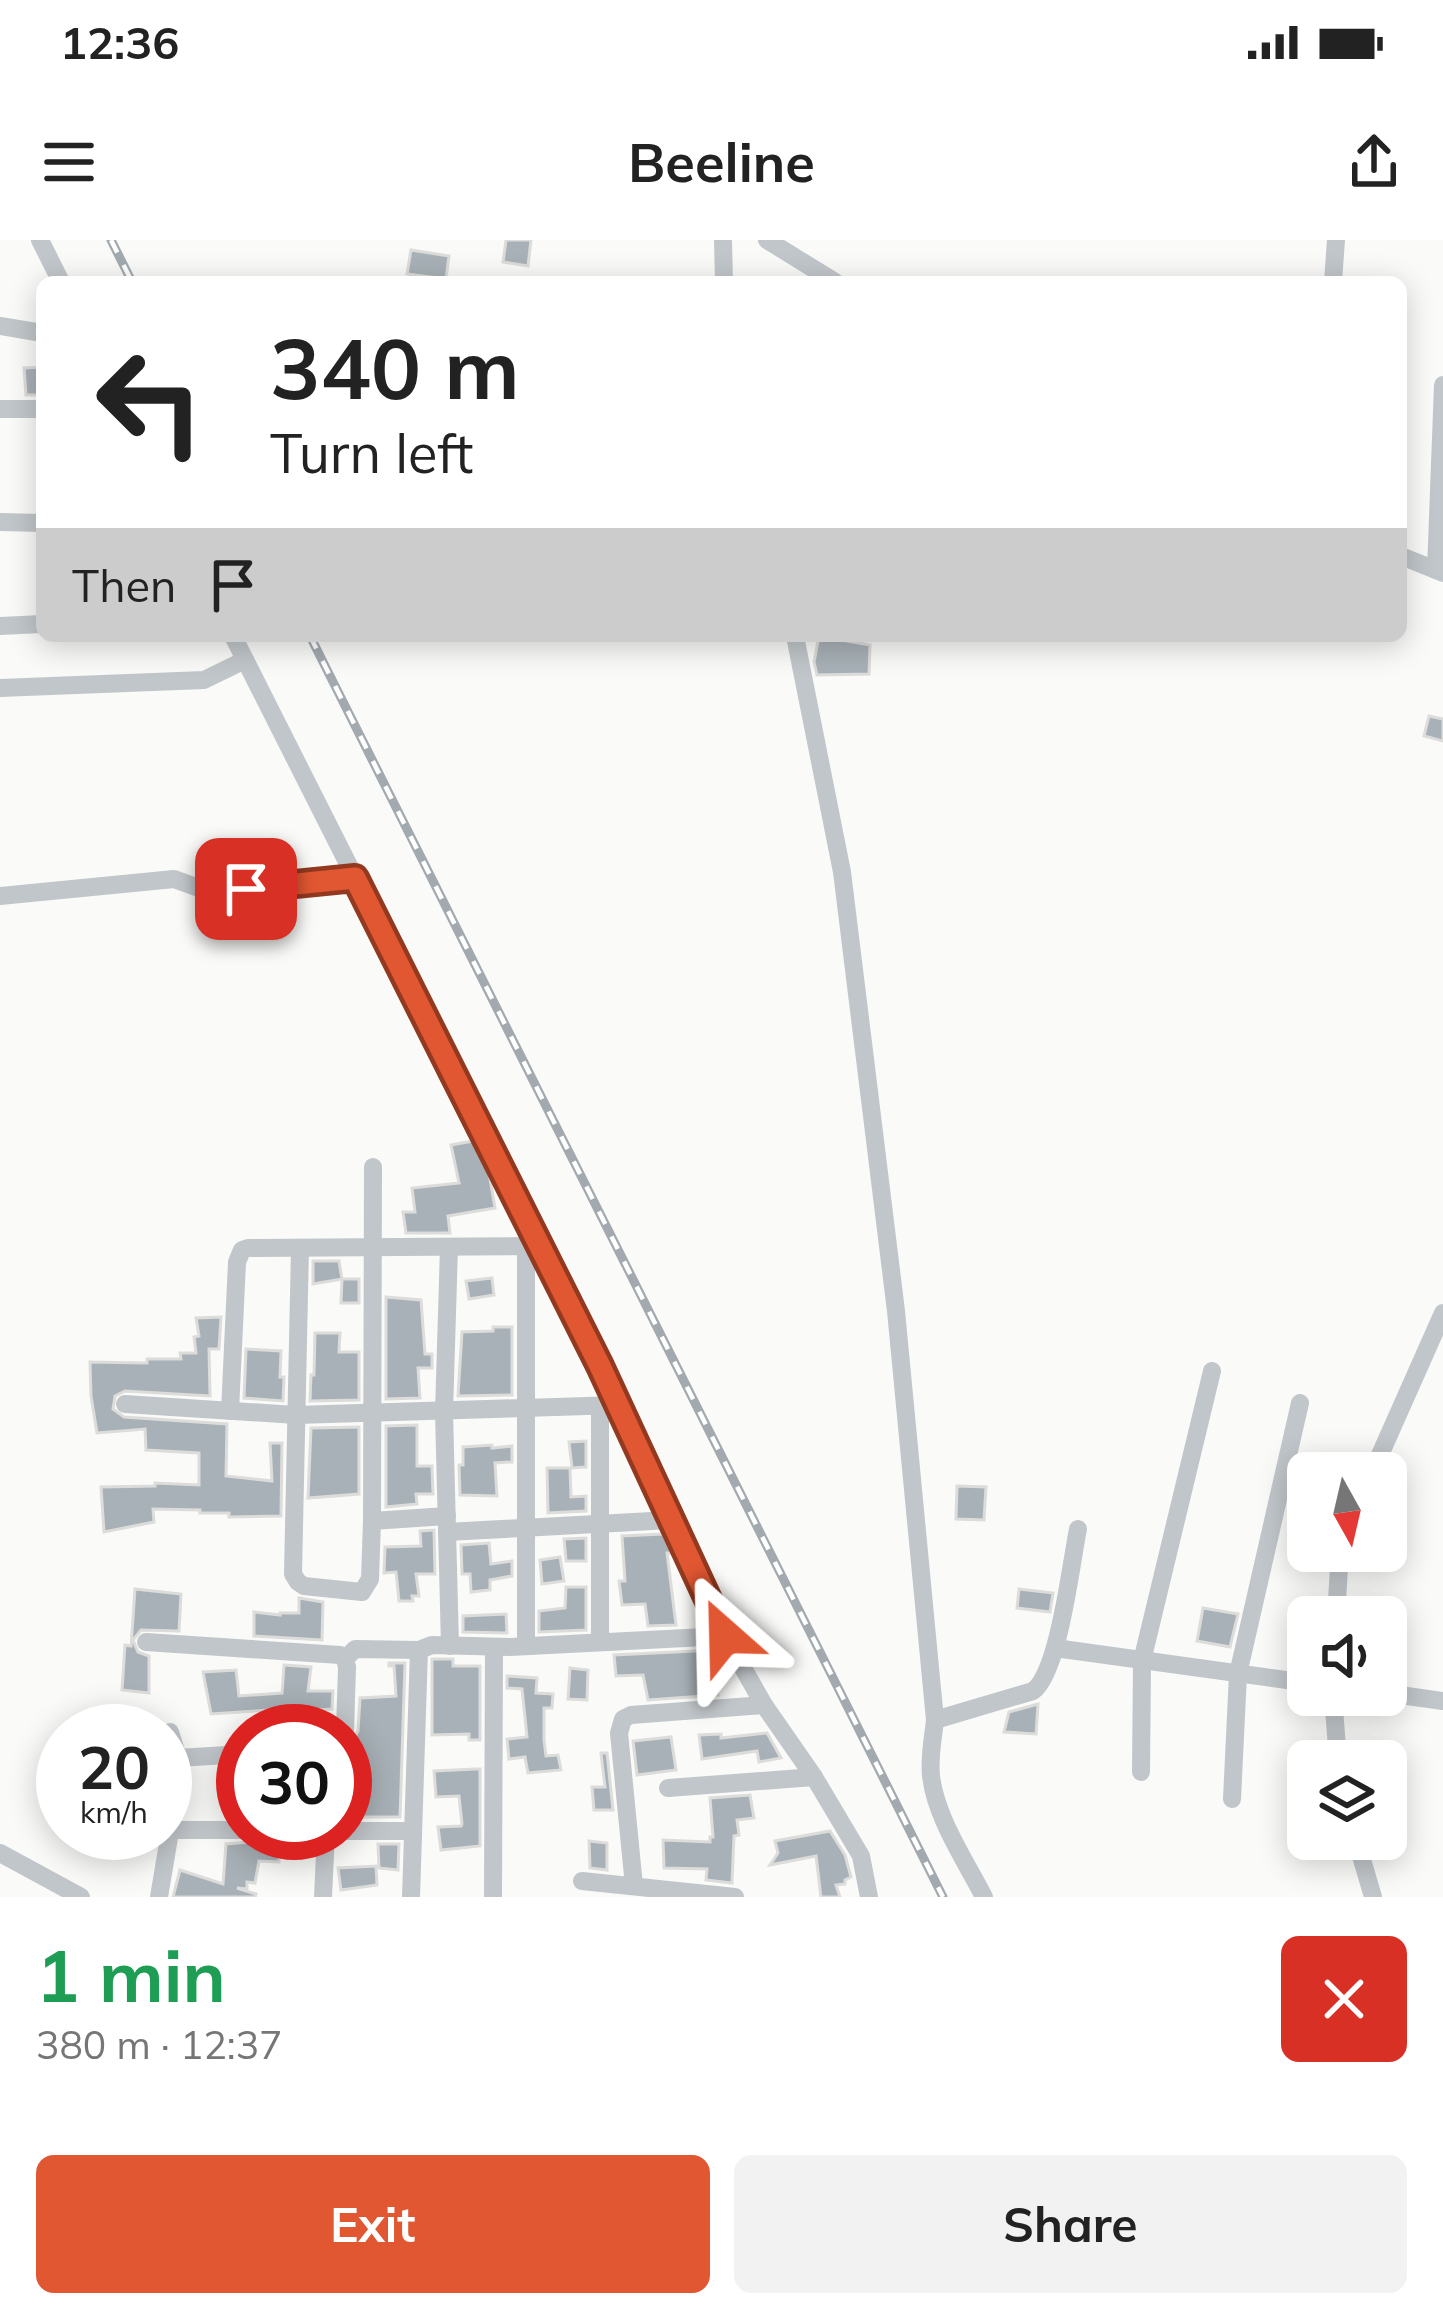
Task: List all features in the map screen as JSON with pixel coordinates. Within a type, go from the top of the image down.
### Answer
[{"type":"street","points":[[40,240],[58,276]]},
{"type":"street","points":[[723,240],[724,276]]},
{"type":"street","points":[[767,240],[826,276]]},
{"type":"street","points":[[1333,276],[1336,240]]},
{"type":"street","points":[[0,326],[36,332]]},
{"type":"street","points":[[1407,559],[1439,572],[1443,385]]},
{"type":"street","points":[[0,409],[36,409]]},
{"type":"street","points":[[0,522],[36,523]]},
{"type":"street","points":[[0,626],[36,624]]},
{"type":"street","points":[[236,642],[725,1636],[861,1856],[869,1897]]},
{"type":"street","points":[[796,642],[842,872],[896,1311],[935,1720],[932,1780],[944,1819],[984,1897]]},
{"type":"street","points":[[0,688],[204,680],[245,660]]},
{"type":"street","points":[[0,896],[174,879],[210,892],[355,878]]},
{"type":"street","points":[[300,1248],[292,1563],[304,1586],[362,1592],[370,1580],[372,1521],[373,1167]]},
{"type":"street","points":[[230,1411],[242,1250],[533,1246]]},
{"type":"street","points":[[526,1646],[526,1408],[533,1246]]},
{"type":"street","points":[[449,1247],[444,1412],[450,1646]]},
{"type":"street","points":[[1381,1452],[1443,1312]]},
{"type":"street","points":[[1142,1772],[1142,1661],[1212,1371]]},
{"type":"street","points":[[1232,1799],[1238,1674],[1300,1402]]},
{"type":"street","points":[[124,1404],[296,1415],[610,1406]]},
{"type":"street","points":[[600,1642],[600,1524],[610,1406]]},
{"type":"street","points":[[372,1521],[526,1528],[671,1520]]},
{"type":"street","points":[[935,1720],[1041,1685],[1055,1648],[1078,1529]]},
{"type":"street","points":[[345,1659],[355,1649],[725,1636]]},
{"type":"street","points":[[146,1642],[331,1653],[345,1659]]},
{"type":"street","points":[[493,1897],[494,1647]]},
{"type":"street","points":[[1055,1648],[1287,1680]]},
{"type":"street","points":[[411,1897],[419,1650]]},
{"type":"street","points":[[345,1659],[346,1704]]},
{"type":"street","points":[[1407,1697],[1443,1701]]},
{"type":"street","points":[[634,1886],[619,1733],[623,1719],[764,1705]]},
{"type":"street","points":[[668,1788],[814,1777]]},
{"type":"street","points":[[372,1831],[413,1831]]},
{"type":"street","points":[[0,1852],[81,1897]]},
{"type":"street","points":[[159,1897],[166,1860]]},
{"type":"street","points":[[323,1897],[325,1860]]},
{"type":"street","points":[[1362,1860],[1373,1897]]},
{"type":"street","points":[[582,1881],[735,1897]]},
{"type":"building","points":[[506,240],[531,240],[528,266],[503,262]]},
{"type":"building","points":[[411,250],[449,256],[446,276],[407,274]]},
{"type":"building","points":[[36,367],[36,395],[26,395],[24,368]]},
{"type":"building","points":[[818,642],[870,645],[869,674],[817,675]]},
{"type":"building","points":[[1429,716],[1443,719],[1443,741],[1424,736]]},
{"type":"building","points":[[473,1141],[489,1173],[495,1208],[448,1216],[450,1233],[406,1233],[403,1212],[415,1212],[412,1188],[459,1183],[451,1145]]},
{"type":"building","points":[[313,1261],[339,1261],[342,1279],[313,1284]]},
{"type":"building","points":[[492,1278],[494,1295],[469,1299],[466,1281]]},
{"type":"building","points":[[342,1279],[359,1279],[359,1303],[341,1303]]},
{"type":"building","points":[[386,1297],[421,1300],[425,1354],[432,1354],[432,1368],[418,1368],[420,1398],[386,1399]]},
{"type":"building","points":[[221,1317],[219,1349],[209,1349],[210,1396],[125,1391],[115,1396],[113,1409],[124,1417],[227,1424],[226,1476],[272,1481],[270,1443],[282,1443],[281,1516],[229,1517],[229,1513],[153,1509],[154,1522],[104,1532],[101,1487],[199,1485],[199,1453],[146,1450],[145,1429],[97,1433],[90,1362],[181,1359],[180,1353],[196,1353],[196,1318]]},
{"type":"building","points":[[493,1327],[512,1327],[512,1395],[458,1396],[462,1332],[493,1331]]},
{"type":"building","points":[[315,1333],[340,1333],[339,1352],[359,1352],[359,1400],[310,1401]]},
{"type":"building","points":[[246,1349],[281,1351],[283,1401],[244,1398]]},
{"type":"building","points":[[417,1425],[417,1466],[432,1466],[433,1494],[416,1494],[417,1504],[386,1507],[386,1426]]},
{"type":"building","points":[[359,1427],[359,1494],[308,1498],[311,1428]]},
{"type":"building","points":[[586,1441],[586,1467],[572,1468],[569,1442]]},
{"type":"building","points":[[512,1446],[512,1462],[495,1463],[497,1496],[460,1495],[463,1447]]},
{"type":"building","points":[[547,1468],[570,1468],[571,1497],[586,1496],[586,1511],[548,1513]]},
{"type":"building","points":[[957,1486],[986,1487],[984,1520],[956,1519]]},
{"type":"building","points":[[434,1530],[435,1574],[416,1574],[419,1596],[399,1601],[396,1572],[384,1573],[385,1547],[421,1546],[420,1531]]},
{"type":"building","points":[[663,1534],[672,1553],[667,1553],[676,1625],[648,1626],[645,1604],[622,1605],[622,1536]]},
{"type":"building","points":[[586,1538],[586,1561],[566,1561],[564,1539]]},
{"type":"building","points":[[489,1543],[491,1564],[512,1561],[512,1576],[490,1580],[490,1590],[471,1592],[470,1574],[462,1574],[461,1545]]},
{"type":"building","points":[[560,1557],[564,1581],[542,1584],[540,1560]]},
{"type":"building","points":[[566,1587],[586,1587],[586,1630],[539,1632],[539,1611],[565,1608]]},
{"type":"building","points":[[135,1589],[181,1594],[179,1631],[141,1630],[133,1640],[138,1652],[149,1656],[149,1693],[122,1690]]},
{"type":"building","points":[[1019,1589],[1053,1593],[1050,1612],[1017,1608]]},
{"type":"building","points":[[299,1598],[323,1602],[322,1640],[254,1636],[254,1612],[299,1613]]},
{"type":"building","points":[[1203,1608],[1238,1614],[1230,1647],[1197,1641]]},
{"type":"building","points":[[506,1614],[507,1633],[463,1632],[463,1616]]},
{"type":"building","points":[[715,1650],[718,1695],[648,1700],[643,1675],[616,1676],[614,1655]]},
{"type":"building","points":[[432,1659],[453,1659],[453,1666],[480,1666],[480,1740],[469,1740],[469,1734],[432,1735]]},
{"type":"building","points":[[405,1663],[400,1817],[372,1817],[372,1704],[360,1704],[360,1698],[396,1696],[394,1666],[389,1666]]},
{"type":"building","points":[[284,1665],[311,1667],[308,1691],[333,1691],[332,1704],[216,1704],[216,1714],[211,1714],[203,1672],[236,1670],[239,1696],[282,1693]]},
{"type":"building","points":[[570,1668],[588,1670],[587,1700],[568,1699]]},
{"type":"building","points":[[507,1676],[537,1678],[536,1693],[553,1694],[552,1708],[544,1708],[544,1740],[546,1756],[558,1755],[561,1770],[528,1773],[525,1757],[509,1759],[507,1739],[527,1737],[522,1689],[507,1688]]},
{"type":"building","points":[[1038,1704],[1036,1734],[1004,1732],[1009,1712]]},
{"type":"building","points":[[767,1733],[781,1758],[759,1762],[757,1751],[702,1759],[699,1735],[721,1734],[721,1738]]},
{"type":"building","points":[[671,1737],[676,1770],[637,1775],[633,1741]]},
{"type":"building","points":[[601,1753],[607,1753],[613,1810],[594,1810],[592,1787],[605,1787]]},
{"type":"building","points":[[480,1769],[480,1846],[441,1850],[438,1827],[462,1824],[459,1796],[436,1797],[434,1771]]},
{"type":"building","points":[[750,1795],[754,1818],[737,1820],[732,1883],[706,1880],[707,1869],[664,1868],[663,1840],[710,1842],[710,1798]]},
{"type":"building","points":[[830,1831],[845,1855],[851,1877],[836,1885],[840,1897],[821,1897],[816,1856],[770,1865],[778,1853],[775,1841]]},
{"type":"building","points":[[589,1841],[607,1843],[607,1870],[590,1868]]},
{"type":"building","points":[[378,1844],[399,1844],[398,1870],[379,1868]]},
{"type":"building","points":[[225,1860],[279,1860],[259,1861],[255,1883],[247,1882],[247,1889],[237,1888],[255,1897],[173,1897],[180,1870],[223,1884]]},
{"type":"building","points":[[376,1866],[377,1885],[341,1890],[338,1868]]},
{"type":"railway","points":[[111,240],[129,276]]},
{"type":"railway","points":[[313,642],[943,1897]]},
{"type":"route","points":[[246,889],[355,878],[600,1366],[725,1636]]}]
